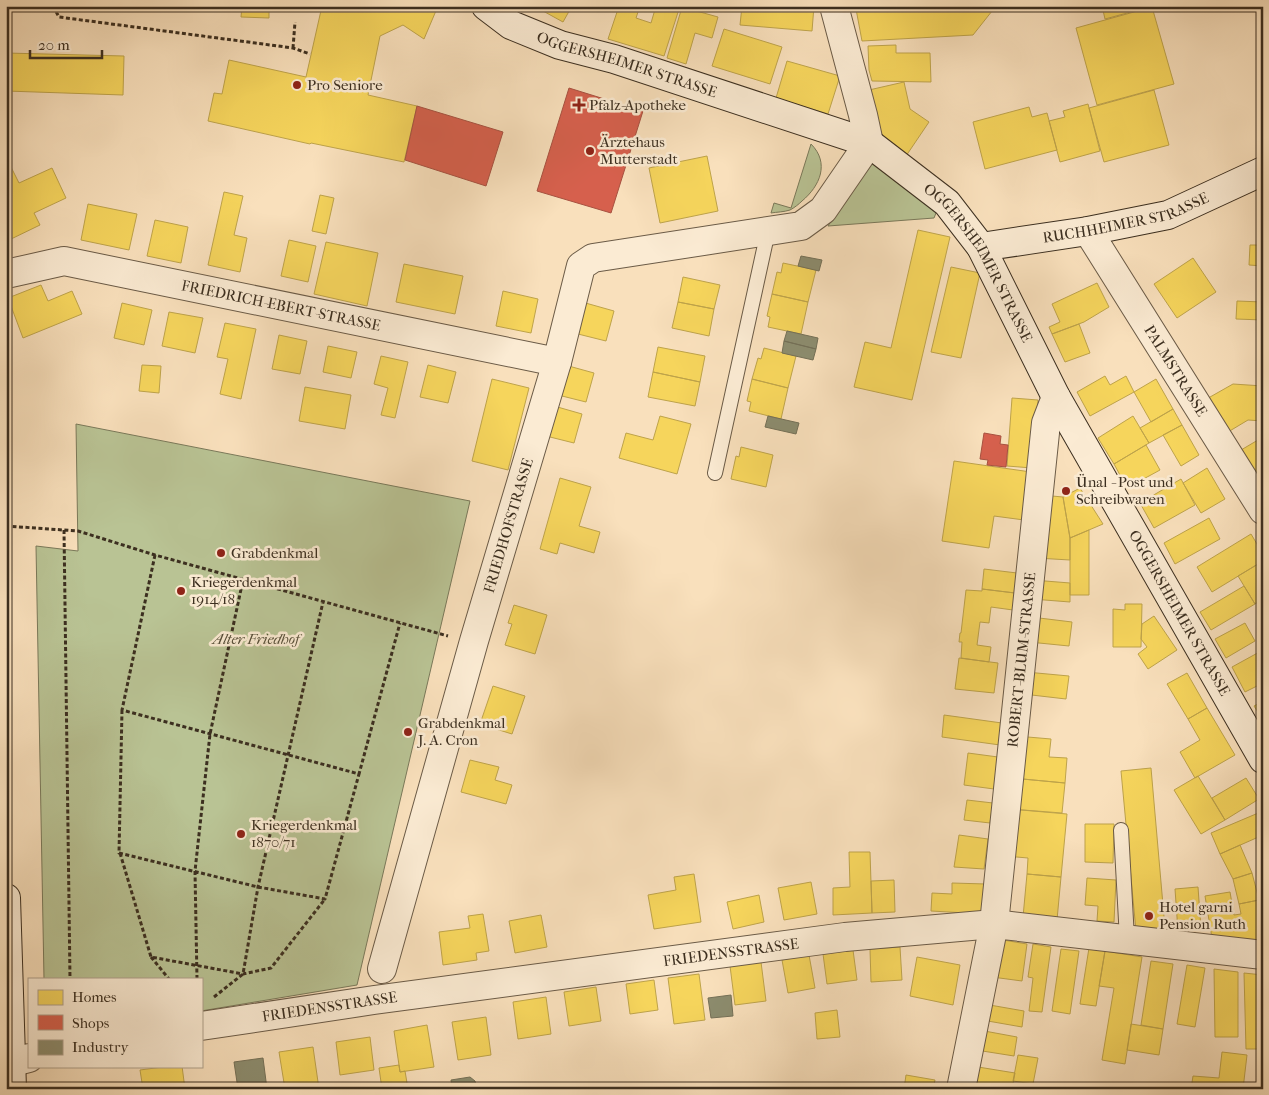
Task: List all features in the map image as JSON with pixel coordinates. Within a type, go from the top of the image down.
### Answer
[{"type":"street","name":"OGGERSHEIMER STRASSE","points":[[486,6],[511,25],[560,45],[614,60],[869,143],[947,203],[981,248],[1056,397],[1263,758]]},
{"type":"street","points":[[834,6],[869,143]]},
{"type":"street","name":"FRIEDHOFSTRASSE","points":[[382,969],[474,641],[557,362],[581,266],[593,258],[801,226],[823,210],[869,143]]},
{"type":"street","name":"RUCHHEIMER STRASSE","points":[[981,248],[1088,231],[1168,215],[1263,171]]},
{"type":"street","name":"PALMSTRASSE","points":[[1088,231],[1263,510]]},
{"type":"street","name":"FRIEDRICH-EBERT-STRASSE","points":[[6,274],[64,261],[557,362]]},
{"type":"street","name":"ROBERT-BLUM-STRASSE","points":[[961,1089],[994,924],[1046,423],[1056,397]]},
{"type":"street","points":[[6,898],[15,1068]]},
{"type":"street","name":"FRIEDENSSTRASSE","points":[[205,1014],[384,998],[845,937],[994,924],[1263,955]]},
{"type":"lane","points":[[715,473],[768,231]]},
{"type":"lane","points":[[1121,830],[1127,939]]},
{"type":"path","points":[[53,6],[59,17],[293,48],[310,54]]},
{"type":"path","points":[[293,48],[295,22]]},
{"type":"path","points":[[6,526],[78,531],[243,580],[439,634],[474,641]]},
{"type":"path","points":[[64,530],[70,978]]},
{"type":"path","points":[[155,555],[122,710],[119,853],[151,956],[168,978]]},
{"type":"path","points":[[197,978],[195,871],[210,734],[243,580]]},
{"type":"path","points":[[205,1014],[243,974],[258,887],[323,602]]},
{"type":"path","points":[[151,956],[243,974],[271,968],[325,899],[400,623]]},
{"type":"path","points":[[122,710],[359,774]]},
{"type":"path","points":[[119,853],[258,887],[325,899]]},
{"type":"green space","points":[[811,144],[817,151],[821,166],[818,181],[814,188],[788,211],[771,213],[774,203],[791,208]]},
{"type":"green space","points":[[871,157],[935,206],[936,213],[934,218],[828,226]]},
{"type":"green space","name":"Alter Friedhof","points":[[76,424],[470,501],[357,985],[202,1011],[202,978],[44,978],[36,546],[78,551]]},
{"type":"building: Homes","points":[[242,6],[269,6],[269,18],[241,17]]},
{"type":"building: Homes","name":"Pro Seniore","points":[[322,6],[438,6],[424,39],[403,25],[380,36],[368,95],[417,106],[404,162],[310,144],[208,121],[214,93],[222,94],[229,60],[306,77]]},
{"type":"building: Homes","points":[[534,6],[572,6],[563,22]]},
{"type":"building: Homes","points":[[619,6],[640,6],[636,18],[651,23],[656,6],[680,6],[664,56],[608,39]]},
{"type":"building: Homes","points":[[742,6],[814,6],[812,31],[740,25]]},
{"type":"building: Homes","points":[[913,6],[996,6],[973,35],[862,41],[856,9]]},
{"type":"building: Homes","points":[[1102,6],[1153,6],[1105,19]]},
{"type":"building: Homes","points":[[682,7],[718,17],[712,38],[695,33],[686,64],[667,58]]},
{"type":"building: Homes","points":[[1152,7],[1174,84],[1097,105],[1076,28]]},
{"type":"building: Homes","points":[[724,29],[782,47],[770,84],[712,66]]},
{"type":"building: Homes","points":[[896,45],[896,53],[930,53],[931,82],[872,81],[869,70],[868,46]]},
{"type":"building: Homes","points":[[6,53],[124,56],[123,95],[6,91]]},
{"type":"building: Homes","points":[[787,61],[840,76],[828,114],[776,98]]},
{"type":"building: Homes","points":[[904,82],[910,109],[929,122],[906,156],[880,138],[869,90]]},
{"type":"building: Homes","points":[[1154,90],[1169,145],[1104,162],[1089,108]]},
{"type":"building: Homes","points":[[1088,104],[1100,151],[1060,162],[1049,121],[1065,117],[1063,111]]},
{"type":"building: Homes","points":[[1029,107],[1032,117],[1047,113],[1057,150],[985,169],[973,122]]},
{"type":"building: Homes","points":[[707,156],[718,211],[660,223],[649,168]]},
{"type":"building: Homes","points":[[11,167],[19,183],[52,168],[66,198],[34,213],[40,225],[9,240],[6,234],[6,169]]},
{"type":"building: Homes","points":[[224,192],[243,196],[234,235],[247,238],[240,272],[208,265]]},
{"type":"building: Homes","points":[[320,195],[334,198],[326,234],[312,231]]},
{"type":"building: Homes","points":[[88,204],[137,214],[129,250],[81,240]]},
{"type":"building: Homes","points":[[155,220],[188,227],[181,263],[147,256]]},
{"type":"building: Homes","points":[[918,230],[950,237],[912,400],[854,387],[865,342],[891,348]]},
{"type":"building: Homes","points":[[289,240],[316,246],[308,282],[281,276]]},
{"type":"building: Homes","points":[[326,242],[378,253],[367,306],[314,294]]},
{"type":"building: Homes","points":[[1250,245],[1263,245],[1263,266],[1249,265]]},
{"type":"building: Homes","points":[[1193,258],[1216,292],[1177,318],[1154,284]]},
{"type":"building: Homes","points":[[783,263],[816,270],[808,302],[772,294],[777,272],[781,273]]},
{"type":"building: Homes","points":[[404,264],[463,276],[455,314],[396,302]]},
{"type":"building: Homes","points":[[951,267],[980,273],[961,358],[931,352]]},
{"type":"building: Homes","points":[[683,277],[720,285],[714,309],[678,302]]},
{"type":"building: Homes","points":[[1097,283],[1109,307],[1084,322],[1052,334],[1049,327],[1060,322],[1052,304]]},
{"type":"building: Homes","points":[[41,285],[48,301],[72,291],[82,314],[23,338],[8,298]]},
{"type":"building: Homes","points":[[503,291],[538,299],[531,333],[496,326]]},
{"type":"building: Homes","points":[[772,294],[808,302],[801,334],[768,327],[770,317],[767,316]]},
{"type":"building: Homes","points":[[1237,301],[1263,302],[1263,320],[1236,319]]},
{"type":"building: Homes","points":[[582,302],[614,311],[606,341],[574,333]]},
{"type":"building: Homes","points":[[678,302],[714,309],[709,336],[672,328]]},
{"type":"building: Homes","points":[[122,303],[152,310],[144,345],[114,338]]},
{"type":"building: Homes","points":[[169,312],[203,318],[195,353],[162,346]]},
{"type":"building: Homes","points":[[225,323],[256,329],[241,399],[220,394],[228,359],[217,357]]},
{"type":"building: Homes","points":[[1079,324],[1090,353],[1065,362],[1052,334]]},
{"type":"building: Homes","points":[[279,335],[307,341],[300,374],[272,369]]},
{"type":"building: Homes","points":[[328,346],[357,352],[351,378],[323,372]]},
{"type":"building: Homes","points":[[658,347],[705,356],[700,382],[653,372]]},
{"type":"building: Homes","points":[[764,348],[796,356],[788,388],[752,379],[758,358],[761,359]]},
{"type":"building: Homes","points":[[381,356],[408,362],[395,418],[381,415],[388,388],[374,384]]},
{"type":"building: Homes","points":[[142,365],[161,366],[159,393],[139,391]]},
{"type":"building: Homes","points":[[428,365],[456,372],[448,403],[420,397]]},
{"type":"building: Homes","points":[[565,365],[594,373],[586,402],[558,395]]},
{"type":"building: Homes","points":[[653,372],[700,382],[695,406],[648,397]]},
{"type":"building: Homes","points":[[1105,376],[1110,385],[1126,376],[1134,392],[1090,416],[1077,392]]},
{"type":"building: Homes","points":[[492,379],[529,388],[508,470],[472,461]]},
{"type":"building: Homes","points":[[752,379],[788,388],[781,419],[749,411],[751,402],[747,401]]},
{"type":"building: Homes","points":[[1156,379],[1173,409],[1151,422],[1134,392]]},
{"type":"building: Homes","points":[[1233,384],[1263,386],[1263,421],[1248,420],[1223,435],[1203,401]]},
{"type":"building: Homes","points":[[305,387],[351,395],[345,429],[299,421]]},
{"type":"building: Homes","points":[[1012,398],[1038,400],[1032,468],[1007,466]]},
{"type":"building: Homes","points":[[554,406],[582,414],[574,443],[546,436]]},
{"type":"building: Homes","points":[[1173,409],[1182,425],[1149,443],[1140,428]]},
{"type":"building: Homes","points":[[660,416],[691,424],[677,474],[619,458],[626,433],[653,440]]},
{"type":"building: Homes","points":[[1133,416],[1149,443],[1114,464],[1098,438]]},
{"type":"building: Homes","points":[[1182,425],[1199,455],[1181,466],[1163,435]]},
{"type":"building: Homes","points":[[1263,437],[1263,484],[1257,487],[1236,453]]},
{"type":"building: Homes","points":[[1146,445],[1160,470],[1127,488],[1114,464]]},
{"type":"building: Homes","points":[[741,447],[773,455],[766,487],[731,479],[736,456],[739,457]]},
{"type":"building: Homes","points":[[954,461],[1031,472],[1024,520],[994,516],[989,548],[942,541]]},
{"type":"building: Homes","points":[[1207,468],[1225,499],[1201,513],[1183,483]]},
{"type":"building: Homes","points":[[560,478],[591,487],[579,526],[600,532],[594,553],[560,543],[557,554],[540,549]]},
{"type":"building: Homes","points":[[1181,479],[1195,505],[1154,528],[1140,503]]},
{"type":"building: Homes","points":[[1080,488],[1103,524],[1070,538],[1063,497]]},
{"type":"building: Homes","points":[[1041,495],[1063,497],[1070,538],[1070,560],[1036,558]]},
{"type":"building: Homes","points":[[1209,518],[1220,539],[1175,564],[1164,543]]},
{"type":"building: Homes","points":[[1089,530],[1089,595],[1070,595],[1070,538]]},
{"type":"building: Homes","points":[[1251,534],[1263,554],[1263,561],[1212,592],[1197,567]]},
{"type":"building: Homes","points":[[1263,561],[1263,599],[1255,604],[1238,576]]},
{"type":"building: Homes","points":[[984,569],[1017,573],[1015,593],[982,589]]},
{"type":"building: Homes","points":[[1033,580],[1070,583],[1070,602],[1032,599]]},
{"type":"building: Homes","points":[[1244,586],[1255,604],[1211,630],[1200,612]]},
{"type":"building: Homes","points":[[982,589],[1015,593],[1013,610],[991,607],[989,623],[980,622],[977,645],[991,647],[989,662],[961,658],[962,642],[959,642],[966,590],[982,591]]},
{"type":"building: Homes","points":[[1125,604],[1142,604],[1141,647],[1113,647],[1113,609],[1125,610]]},
{"type":"building: Homes","points":[[514,605],[547,615],[535,654],[505,645],[512,624],[508,623]]},
{"type":"building: Homes","points":[[1154,616],[1177,650],[1148,669],[1138,654],[1147,647],[1141,639],[1142,624]]},
{"type":"building: Homes","points":[[1031,617],[1072,622],[1069,646],[1029,642]]},
{"type":"building: Homes","points":[[1245,623],[1255,641],[1226,658],[1215,639]]},
{"type":"building: Homes","points":[[1263,650],[1263,683],[1245,692],[1232,667]]},
{"type":"building: Homes","points":[[959,658],[998,663],[994,693],[955,689]]},
{"type":"building: Homes","points":[[1026,672],[1069,676],[1066,699],[1023,694]]},
{"type":"building: Homes","points":[[1187,673],[1207,708],[1188,719],[1167,684]]},
{"type":"building: Homes","points":[[493,686],[525,696],[512,734],[480,724]]},
{"type":"building: Homes","points":[[1263,701],[1263,720],[1254,706]]},
{"type":"building: Homes","points":[[1207,708],[1235,755],[1195,778],[1180,752],[1200,740],[1188,719]]},
{"type":"building: Homes","points":[[944,715],[1002,723],[1000,745],[942,737]]},
{"type":"building: Homes","points":[[1016,736],[1051,739],[1049,757],[1067,758],[1065,783],[1012,778]]},
{"type":"building: Homes","points":[[968,753],[998,757],[994,789],[964,785]]},
{"type":"building: Homes","points":[[470,760],[499,767],[495,780],[512,785],[506,804],[461,792]]},
{"type":"building: Homes","points":[[1151,768],[1165,928],[1136,931],[1121,771]]},
{"type":"building: Homes","points":[[1198,776],[1225,820],[1201,834],[1174,790]]},
{"type":"building: Homes","points":[[1012,778],[1065,783],[1062,813],[1010,809]]},
{"type":"building: Homes","points":[[1246,778],[1259,799],[1225,820],[1212,798]]},
{"type":"building: Homes","points":[[967,800],[993,803],[990,823],[964,820]]},
{"type":"building: Homes","points":[[1010,809],[1067,814],[1061,877],[1027,874],[1028,858],[1005,856]]},
{"type":"building: Homes","points":[[1263,811],[1263,835],[1220,854],[1211,833]]},
{"type":"building: Homes","points":[[1085,824],[1114,824],[1113,863],[1085,862]]},
{"type":"building: Homes","points":[[959,835],[988,839],[984,869],[954,867]]},
{"type":"building: Homes","points":[[1240,845],[1252,873],[1233,879],[1220,854]]},
{"type":"building: Homes","points":[[849,852],[870,852],[872,913],[833,915],[833,888],[850,887]]},
{"type":"building: Homes","points":[[1252,873],[1259,900],[1239,904],[1233,879]]},
{"type":"building: Homes","points":[[694,874],[701,922],[654,929],[648,895],[676,890],[674,877]]},
{"type":"building: Homes","points":[[1027,874],[1061,877],[1057,920],[1023,917]]},
{"type":"building: Homes","points":[[1087,878],[1116,880],[1114,922],[1097,921],[1098,906],[1085,905]]},
{"type":"building: Homes","points":[[894,880],[895,912],[872,913],[871,881]]},
{"type":"building: Homes","points":[[811,882],[817,914],[784,920],[778,888]]},
{"type":"building: Homes","points":[[952,883],[986,884],[984,914],[931,911],[932,893],[952,894]]},
{"type":"building: Homes","points":[[1198,887],[1201,929],[1178,931],[1175,889]]},
{"type":"building: Homes","points":[[1230,892],[1234,915],[1241,914],[1239,904],[1259,900],[1263,944],[1212,938],[1205,896]]},
{"type":"building: Homes","points":[[759,895],[764,922],[733,929],[727,902]]},
{"type":"building: Homes","points":[[483,914],[489,951],[476,953],[477,960],[443,965],[439,932],[470,928],[468,916]]},
{"type":"building: Homes","points":[[541,915],[547,947],[515,953],[509,921]]},
{"type":"building: Homes","points":[[997,939],[1027,944],[1022,981],[992,977]]},
{"type":"building: Homes","points":[[1033,944],[1051,947],[1042,1012],[1029,1011],[1033,978],[1028,977]]},
{"type":"building: Homes","points":[[900,947],[902,980],[871,982],[870,949]]},
{"type":"building: Homes","points":[[1089,948],[1105,951],[1096,1006],[1080,1004]]},
{"type":"building: Homes","points":[[1061,949],[1079,951],[1070,1014],[1052,1011]]},
{"type":"building: Homes","points":[[853,950],[857,980],[827,984],[823,954]]},
{"type":"building: Homes","points":[[1105,951],[1142,957],[1125,1064],[1102,1060],[1114,988],[1099,986]]},
{"type":"building: Homes","points":[[809,955],[815,988],[788,993],[782,960]]},
{"type":"building: Homes","points":[[917,957],[960,965],[953,1005],[910,996]]},
{"type":"building: Homes","points":[[1151,961],[1173,964],[1163,1029],[1141,1025]]},
{"type":"building: Homes","points":[[761,962],[766,1001],[735,1005],[730,966]]},
{"type":"building: Homes","points":[[1187,965],[1205,968],[1195,1027],[1177,1024]]},
{"type":"building: Homes","points":[[1214,969],[1238,972],[1238,1037],[1215,1037]]},
{"type":"building: Homes","points":[[1244,973],[1263,975],[1263,1049],[1246,1049]]},
{"type":"building: Homes","points":[[699,974],[705,1020],[674,1024],[668,978]]},
{"type":"building: Homes","points":[[654,980],[658,1010],[630,1014],[626,984]]},
{"type":"building: Homes","points":[[596,987],[601,1021],[569,1026],[564,992]]},
{"type":"building: Homes","points":[[546,997],[551,1034],[518,1039],[513,1002]]},
{"type":"building: Homes","points":[[984,1004],[1024,1011],[1022,1027],[982,1020]]},
{"type":"building: Homes","points":[[837,1010],[840,1037],[817,1039],[815,1013]]},
{"type":"building: Homes","points":[[486,1017],[491,1055],[458,1060],[452,1022]]},
{"type":"building: Homes","points":[[1131,1024],[1163,1029],[1159,1055],[1127,1050]]},
{"type":"building: Homes","points":[[427,1025],[434,1067],[400,1072],[394,1031]]},
{"type":"building: Homes","points":[[979,1030],[1017,1037],[1014,1056],[976,1050]]},
{"type":"building: Homes","points":[[370,1037],[374,1070],[340,1075],[336,1042]]},
{"type":"building: Homes","points":[[313,1047],[319,1089],[285,1089],[279,1052]]},
{"type":"building: Homes","points":[[1222,1052],[1247,1055],[1243,1089],[1191,1089],[1193,1076],[1219,1078]]},
{"type":"building: Homes","points":[[1018,1055],[1038,1058],[1033,1084],[1013,1081]]},
{"type":"building: Homes","points":[[399,1065],[400,1072],[405,1071],[408,1089],[382,1089],[379,1068]]},
{"type":"building: Homes","points":[[972,1066],[1015,1073],[1012,1089],[968,1089]]},
{"type":"building: Homes","points":[[182,1068],[185,1089],[143,1089],[140,1070]]},
{"type":"building: Homes","points":[[906,1075],[935,1080],[933,1089],[904,1089]]},
{"type":"building: Shops","name":"Ärztehaus Mutterstadt","points":[[569,88],[643,111],[611,213],[537,191]]},
{"type":"building: Shops","points":[[417,106],[503,132],[486,186],[405,160]]},
{"type":"building: Shops","points":[[984,433],[1001,436],[1000,444],[1008,445],[1006,467],[987,465],[988,460],[980,459]]},
{"type":"building: Industry","points":[[801,256],[822,260],[819,271],[798,266]]},
{"type":"building: Industry","points":[[787,331],[818,338],[816,349],[784,341]]},
{"type":"building: Industry","points":[[784,341],[816,349],[813,360],[782,353]]},
{"type":"building: Industry","points":[[768,416],[799,423],[796,434],[765,427]]},
{"type":"building: Industry","points":[[731,995],[733,1016],[711,1018],[708,998]]},
{"type":"building: Industry","points":[[263,1058],[267,1089],[238,1089],[234,1062]]},
{"type":"building: Industry","points":[[470,1077],[475,1081],[477,1089],[452,1089],[451,1080]]},
{"type":"place","name":"Pro Seniore","points":[[297,85]]},
{"type":"place","name":"Pfalz-Apotheke","points":[[579,105]]},
{"type":"place","name":"Ärztehaus Mutterstadt","points":[[590,151]]},
{"type":"place","name":"Ünal - Post und Schreibwaren","points":[[1066,491]]},
{"type":"place","name":"Grabdenkmal","points":[[221,553]]},
{"type":"place","name":"Kriegerdenkmal 1914/18","points":[[181,591]]},
{"type":"place","name":"Grabdenkmal J. A. Cron","points":[[408,732]]},
{"type":"place","name":"Kriegerdenkmal 1870/71","points":[[241,834]]},
{"type":"place","name":"Hotel garni Pension Ruth","points":[[1149,916]]}]
